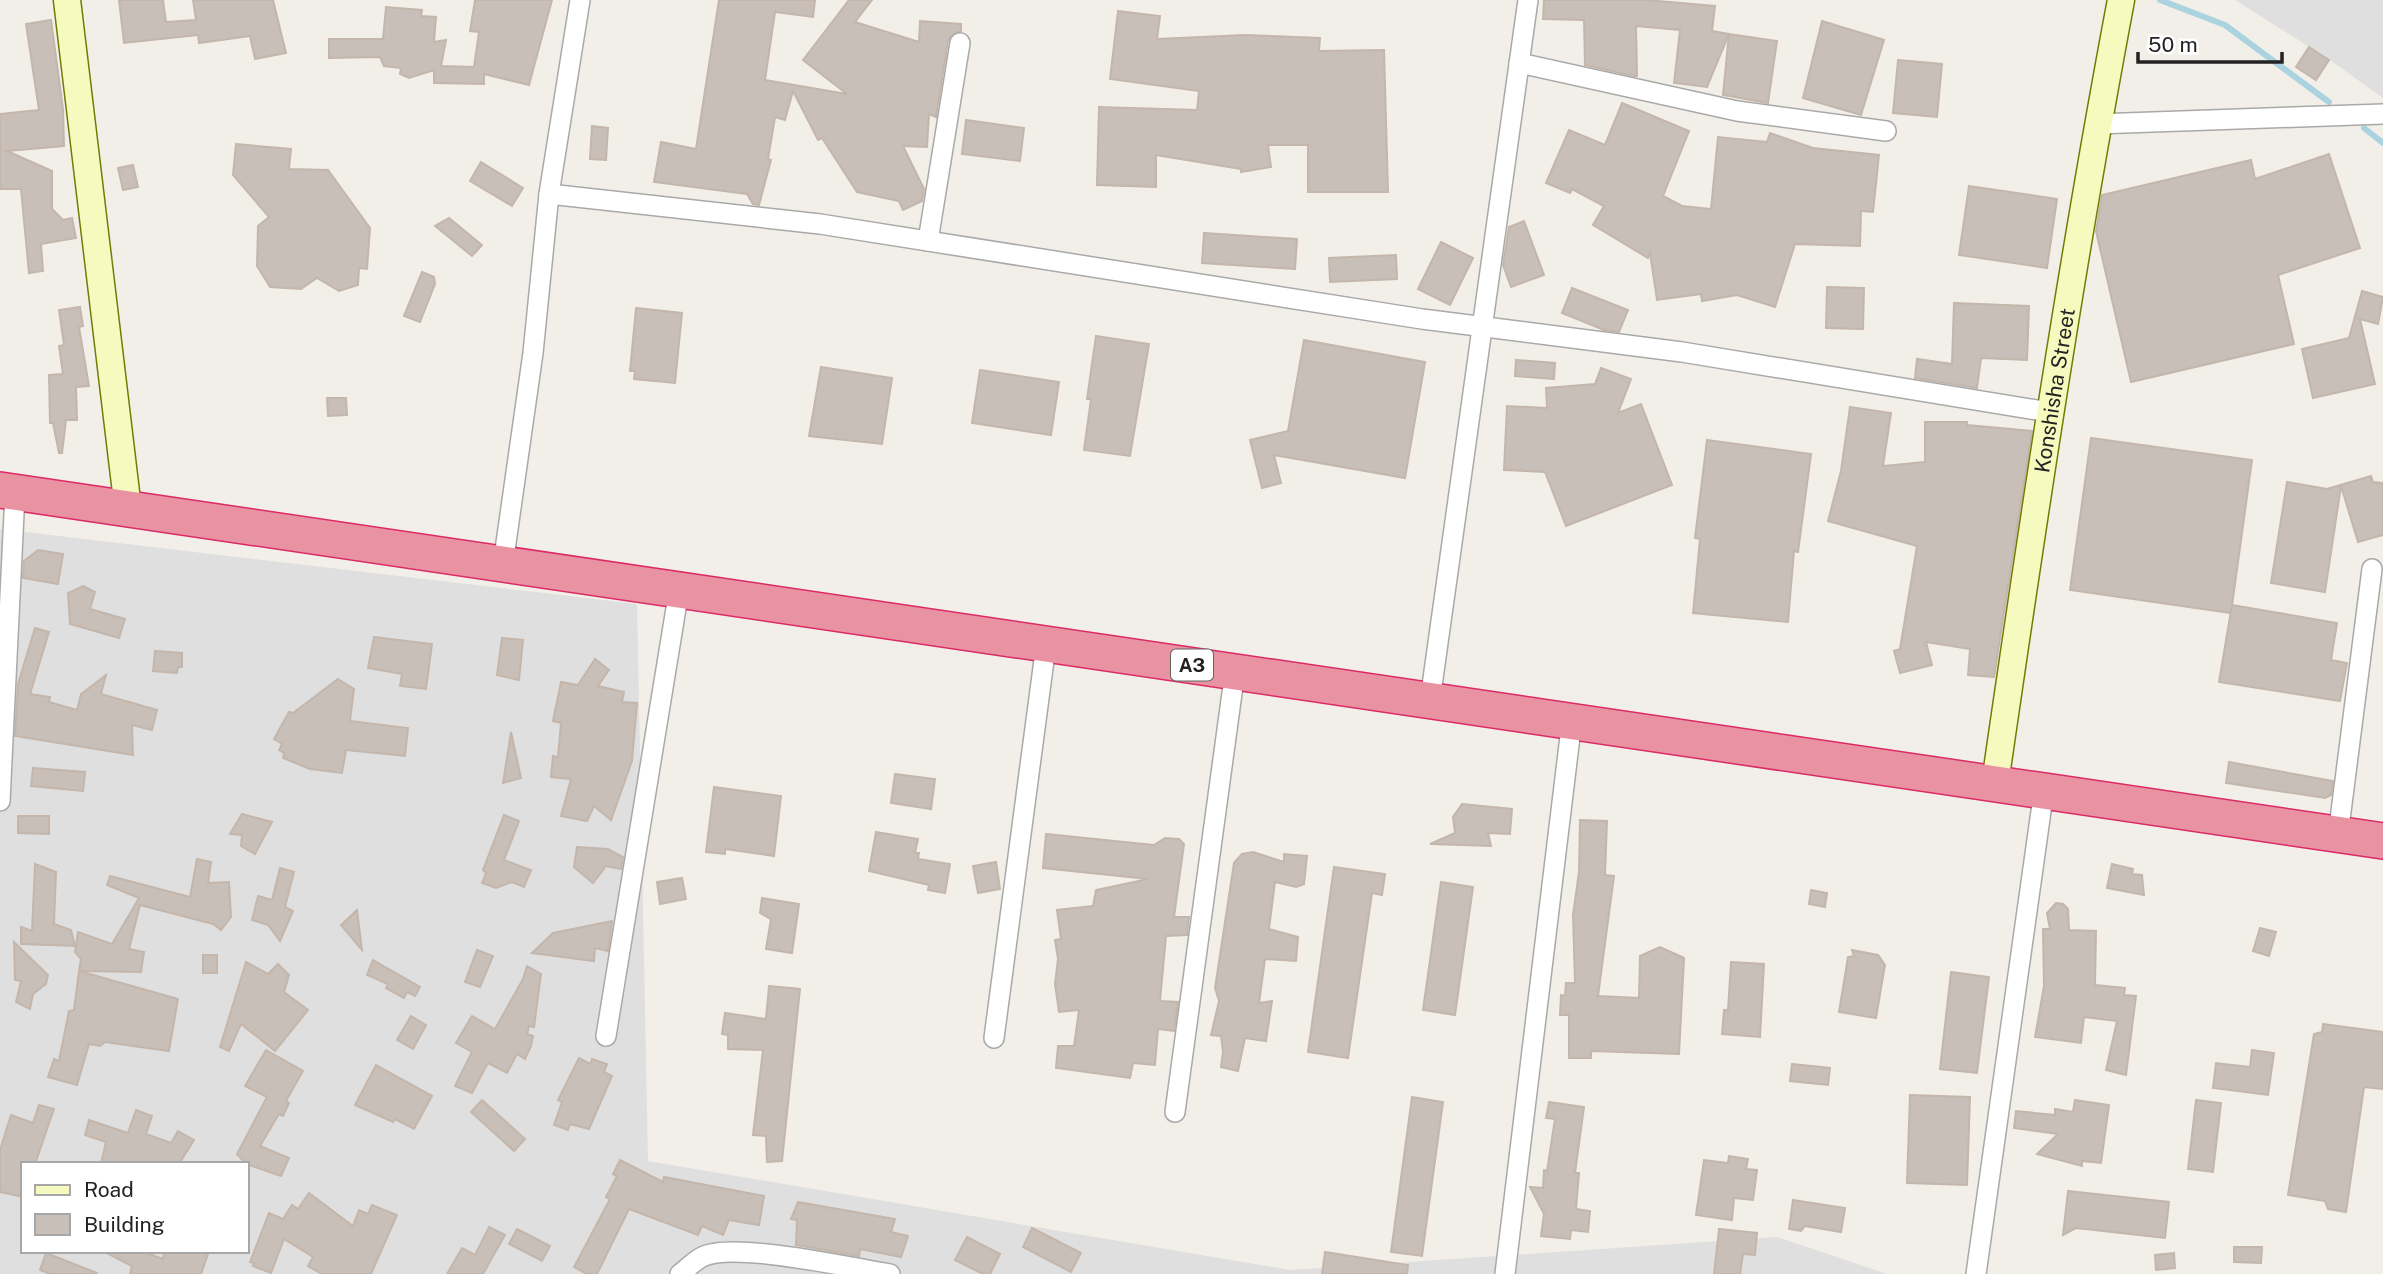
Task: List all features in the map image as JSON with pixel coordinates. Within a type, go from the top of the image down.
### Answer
[{"type":"highway","name":"A3","points":[[7,491],[1572,720],[2383,842]]},
{"type":"street","points":[[67,0],[128,509]]},
{"type":"street","points":[[503,564],[533,353],[549,194],[580,0]]},
{"type":"street","points":[[1430,700],[1528,0]]},
{"type":"street","name":"Konshisha Street","points":[[1995,783],[2049,412],[2096,124],[2121,0]]},
{"type":"street","points":[[928,241],[960,43]]},
{"type":"street","points":[[1519,63],[1737,111],[1885,131]]},
{"type":"street","points":[[2096,124],[2383,114]]},
{"type":"street","points":[[549,194],[820,224],[1481,326],[1682,352],[2049,412]]},
{"type":"street","points":[[0,801],[7,491]]},
{"type":"street","points":[[2338,835],[2372,569]]},
{"type":"street","points":[[606,1036],[679,590]]},
{"type":"street","points":[[994,1038],[1046,645]]},
{"type":"street","points":[[1175,1112],[1235,671]]},
{"type":"street","points":[[1505,1274],[1572,720]]},
{"type":"street","points":[[1976,1274],[2044,790]]},
{"type":"street","points":[[680,1274],[703,1256],[729,1252],[767,1255],[890,1274]]},
{"type":"shaded area","points":[[2235,0],[2383,0],[2383,98],[2330,60]]},
{"type":"shaded area","points":[[0,529],[637,604],[648,1161],[1290,1270],[1777,1237],[1887,1274],[0,1274]]},
{"type":"building","points":[[119,0],[163,0],[166,22],[196,20],[193,0],[273,0],[286,53],[255,59],[250,36],[199,43],[198,35],[124,43]]},
{"type":"building","points":[[475,0],[552,0],[529,85],[484,74],[484,84],[434,83],[434,70],[409,78],[400,74],[401,68],[384,66],[380,57],[329,58],[329,39],[383,39],[386,7],[422,10],[421,16],[436,17],[434,42],[446,40],[441,66],[474,67],[479,32],[470,31]]},
{"type":"building","points":[[719,0],[815,0],[813,17],[775,12],[765,80],[847,94],[803,60],[849,0],[872,0],[855,22],[919,42],[920,21],[961,24],[961,31],[951,35],[948,41],[936,117],[929,114],[927,147],[903,146],[924,189],[922,201],[903,210],[899,201],[857,192],[822,138],[818,140],[793,91],[785,120],[775,117],[768,159],[771,160],[759,205],[753,204],[747,194],[654,182],[661,142],[696,149]]},
{"type":"building","points":[[1544,0],[1646,0],[1715,6],[1712,31],[1729,34],[1707,87],[1674,83],[1680,30],[1636,26],[1637,76],[1634,76],[1585,65],[1584,20],[1543,19]]},
{"type":"building","points":[[1118,11],[1160,16],[1157,39],[1245,35],[1320,38],[1319,51],[1384,50],[1388,192],[1308,192],[1308,145],[1268,145],[1271,167],[1241,172],[1241,169],[1156,155],[1156,187],[1097,185],[1099,107],[1197,110],[1199,91],[1110,79]]},
{"type":"building","points":[[51,20],[63,109],[64,146],[7,151],[52,171],[52,209],[63,220],[72,218],[76,238],[41,244],[43,271],[29,273],[21,189],[0,189],[0,114],[39,110],[26,24]]},
{"type":"building","points":[[1822,21],[1884,40],[1861,115],[1803,98]]},
{"type":"building","points":[[1729,34],[1777,41],[1768,103],[1723,95]]},
{"type":"building","points":[[2309,47],[2329,60],[2316,80],[2296,67]]},
{"type":"building","points":[[1898,60],[1942,64],[1937,117],[1893,113]]},
{"type":"building","points":[[1622,103],[1689,131],[1663,196],[1682,206],[1711,209],[1718,137],[1767,142],[1770,133],[1813,148],[1879,155],[1873,212],[1861,211],[1860,246],[1795,244],[1775,307],[1737,295],[1702,301],[1701,294],[1657,300],[1650,253],[1648,258],[1593,225],[1604,206],[1572,189],[1570,193],[1546,183],[1569,130],[1605,145]]},
{"type":"building","points":[[966,120],[1024,128],[1020,161],[962,154]]},
{"type":"building","points":[[592,126],[608,128],[606,160],[590,159]]},
{"type":"building","points":[[236,144],[291,149],[289,169],[328,170],[370,228],[367,269],[359,268],[358,285],[339,291],[317,278],[301,289],[270,287],[257,266],[258,226],[269,217],[233,175]]},
{"type":"building","points":[[2329,154],[2360,248],[2278,275],[2294,344],[2131,382],[2096,231],[2102,195],[2251,160],[2255,179]]},
{"type":"building","points":[[481,162],[523,188],[512,206],[470,181]]},
{"type":"building","points":[[133,165],[138,187],[123,190],[118,168]]},
{"type":"building","points":[[1969,186],[2057,199],[2047,268],[1959,255]]},
{"type":"building","points":[[449,218],[482,245],[472,256],[435,226]]},
{"type":"building","points":[[1524,221],[1544,275],[1511,287],[1503,265],[1509,227]]},
{"type":"building","points":[[1204,233],[1297,239],[1295,269],[1202,263]]},
{"type":"building","points":[[1441,242],[1473,258],[1450,305],[1418,289]]},
{"type":"building","points":[[1396,255],[1397,279],[1330,282],[1329,258]]},
{"type":"building","points":[[422,272],[434,277],[435,284],[420,322],[404,316]]},
{"type":"building","points":[[1827,287],[1864,288],[1863,329],[1826,328]]},
{"type":"building","points":[[1572,288],[1628,310],[1619,332],[1604,330],[1562,313]]},
{"type":"building","points":[[2362,291],[2383,297],[2378,324],[2360,319],[2375,384],[2313,398],[2302,349],[2349,338]]},
{"type":"building","points":[[1954,303],[2029,306],[2027,360],[1981,358],[1977,388],[1915,378],[1917,359],[1952,364]]},
{"type":"building","points":[[80,307],[83,326],[79,327],[89,386],[76,387],[77,420],[66,420],[62,453],[59,453],[53,423],[50,423],[49,375],[63,374],[59,346],[64,345],[59,310]]},
{"type":"building","points":[[636,308],[682,313],[675,383],[634,379],[635,371],[630,371]]},
{"type":"building","points":[[1096,336],[1149,344],[1130,456],[1084,450],[1091,399],[1087,399]]},
{"type":"building","points":[[1304,340],[1425,362],[1405,478],[1274,455],[1281,483],[1262,488],[1250,440],[1288,431]]},
{"type":"building","points":[[1516,360],[1555,363],[1554,379],[1515,376]]},
{"type":"building","points":[[821,367],[892,378],[882,444],[809,436]]},
{"type":"building","points":[[1601,368],[1631,379],[1618,413],[1641,404],[1672,485],[1566,526],[1545,472],[1504,470],[1507,406],[1547,408],[1546,388],[1595,384]]},
{"type":"building","points":[[980,370],[1059,382],[1051,435],[972,423]]},
{"type":"building","points":[[327,398],[346,398],[347,415],[328,416]]},
{"type":"building","points":[[1850,407],[1891,413],[1883,466],[1925,462],[1925,422],[1967,422],[1967,425],[2032,431],[1994,677],[1968,675],[1970,649],[1926,642],[1932,665],[1900,673],[1894,651],[1900,649],[1917,546],[1828,521],[1841,471]]},
{"type":"building","points":[[2091,438],[2252,460],[2231,613],[2070,590]]},
{"type":"building","points":[[1707,440],[1811,454],[1798,552],[1794,551],[1788,622],[1693,613],[1700,539],[1695,538]]},
{"type":"building","points":[[2371,476],[2373,482],[2383,483],[2383,535],[2358,542],[2341,486],[2325,592],[2271,583],[2287,482],[2327,489]]},
{"type":"building","points":[[38,550],[63,554],[58,584],[23,578],[24,561]]},
{"type":"building","points":[[83,586],[95,592],[90,609],[125,619],[119,638],[70,624],[68,593]]},
{"type":"building","points":[[2232,605],[2337,623],[2331,660],[2347,663],[2340,701],[2219,682]]},
{"type":"building","points":[[35,628],[49,632],[30,694],[50,697],[49,702],[77,710],[81,694],[106,675],[101,694],[157,710],[152,730],[132,725],[133,755],[15,736],[18,684]]},
{"type":"building","points":[[374,637],[432,644],[426,689],[400,686],[402,674],[368,668]]},
{"type":"building","points":[[502,638],[523,640],[519,680],[497,675]]},
{"type":"building","points":[[155,651],[182,653],[182,667],[178,667],[177,673],[153,671]]},
{"type":"building","points":[[595,659],[609,670],[598,686],[624,692],[622,702],[637,703],[632,761],[611,820],[594,806],[587,821],[561,816],[571,779],[551,777],[553,756],[558,757],[561,723],[553,721],[561,682],[578,685]]},
{"type":"building","points":[[338,679],[354,689],[350,721],[408,728],[405,756],[346,750],[342,773],[310,769],[283,758],[284,753],[279,750],[282,744],[274,739],[289,712],[293,713]]},
{"type":"building","points":[[511,732],[521,778],[503,783]]},
{"type":"building","points":[[2229,762],[2333,781],[2331,795],[2325,798],[2226,783]]},
{"type":"building","points":[[33,768],[85,772],[83,791],[31,786]]},
{"type":"building","points":[[895,774],[935,779],[931,809],[891,803]]},
{"type":"building","points":[[714,787],[781,796],[774,856],[725,849],[725,854],[706,852]]},
{"type":"building","points":[[1462,804],[1512,809],[1510,834],[1488,833],[1491,846],[1430,844],[1455,833],[1453,817]]},
{"type":"building","points":[[242,814],[272,822],[255,854],[241,846],[242,835],[230,834]]},
{"type":"building","points":[[504,815],[519,821],[504,860],[531,870],[524,887],[512,882],[496,888],[482,883],[486,873],[483,870]]},
{"type":"building","points":[[18,816],[49,816],[49,834],[18,833]]},
{"type":"building","points":[[1580,820],[1607,821],[1605,875],[1614,876],[1598,996],[1639,998],[1640,956],[1660,947],[1684,958],[1679,1054],[1591,1051],[1591,1058],[1569,1058],[1569,1015],[1560,1015],[1561,995],[1565,996],[1566,983],[1575,983],[1573,915],[1579,872]]},
{"type":"building","points":[[876,832],[918,839],[915,853],[919,853],[918,859],[950,864],[945,893],[928,890],[929,885],[869,871]]},
{"type":"building","points":[[1046,834],[1154,845],[1165,838],[1179,839],[1184,844],[1174,917],[1189,917],[1187,935],[1166,936],[1160,1001],[1178,1002],[1174,1031],[1158,1029],[1155,1065],[1133,1063],[1130,1078],[1056,1068],[1058,1046],[1074,1046],[1079,1010],[1059,1012],[1055,984],[1058,959],[1055,940],[1061,939],[1057,910],[1093,906],[1096,890],[1148,879],[1043,868]]},
{"type":"building","points":[[577,847],[608,849],[623,857],[621,869],[606,866],[593,883],[574,867]]},
{"type":"building","points":[[1253,852],[1284,862],[1284,854],[1307,856],[1304,884],[1296,887],[1275,882],[1269,929],[1298,937],[1296,961],[1265,959],[1259,1003],[1272,1001],[1266,1041],[1245,1038],[1238,1071],[1221,1067],[1221,1036],[1211,1035],[1219,1001],[1215,988],[1234,863],[1242,854]]},
{"type":"building","points":[[197,859],[211,862],[208,883],[229,882],[231,917],[221,930],[213,924],[140,905],[129,949],[144,952],[141,972],[79,971],[81,959],[75,952],[78,932],[112,944],[139,898],[107,885],[110,876],[190,897]]},
{"type":"building","points":[[996,862],[1000,889],[978,893],[973,866]]},
{"type":"building","points":[[35,864],[56,872],[54,924],[71,930],[75,946],[21,944],[21,927],[32,931]]},
{"type":"building","points":[[2112,864],[2133,869],[2132,874],[2142,875],[2144,895],[2107,888]]},
{"type":"building","points":[[1334,867],[1385,874],[1382,895],[1372,893],[1348,1058],[1308,1052]]},
{"type":"building","points":[[280,868],[294,872],[285,907],[293,911],[280,941],[268,925],[252,920],[258,896],[272,900]]},
{"type":"building","points":[[682,878],[686,899],[660,904],[657,882]]},
{"type":"building","points":[[1441,882],[1473,887],[1455,1015],[1423,1010]]},
{"type":"building","points":[[1811,890],[1827,893],[1825,907],[1809,904]]},
{"type":"building","points":[[762,898],[799,904],[792,953],[766,949],[771,919],[760,913]]},
{"type":"building","points":[[2056,903],[2063,904],[2068,909],[2069,930],[2096,931],[2095,985],[2125,988],[2124,995],[2136,996],[2126,1075],[2106,1070],[2117,1021],[2084,1017],[2081,1043],[2035,1037],[2044,986],[2043,929],[2050,929],[2047,913]]},
{"type":"building","points":[[357,910],[362,950],[341,925]]},
{"type":"building","points":[[612,921],[608,951],[595,948],[594,961],[532,953],[553,933]]},
{"type":"building","points":[[2260,928],[2276,932],[2269,956],[2253,951]]},
{"type":"building","points":[[14,942],[48,975],[46,984],[33,994],[30,1009],[16,1002],[21,981],[15,980]]},
{"type":"building","points":[[477,950],[493,956],[480,987],[465,982]]},
{"type":"building","points":[[1852,950],[1878,955],[1885,965],[1876,1018],[1839,1012],[1848,957],[1854,956]]},
{"type":"building","points":[[203,955],[217,955],[217,973],[203,973]]},
{"type":"building","points":[[373,960],[420,987],[415,996],[407,992],[404,998],[386,988],[388,984],[367,975]]},
{"type":"building","points":[[246,962],[268,974],[278,964],[289,975],[284,992],[308,1010],[275,1051],[241,1024],[229,1051],[220,1047]]},
{"type":"building","points":[[1731,962],[1764,964],[1760,1037],[1722,1034],[1724,1010],[1728,1010]]},
{"type":"building","points":[[527,966],[541,974],[534,1027],[529,1026],[527,1034],[533,1036],[525,1059],[517,1054],[507,1073],[488,1063],[472,1093],[455,1086],[472,1052],[456,1043],[470,1019],[472,1016],[495,1029],[523,979]]},
{"type":"building","points":[[79,971],[178,999],[169,1051],[105,1042],[100,1046],[89,1044],[77,1085],[48,1077],[54,1059],[59,1061],[69,1011],[74,1010]]},
{"type":"building","points":[[1951,972],[1989,977],[1977,1073],[1940,1069]]},
{"type":"building","points":[[769,986],[800,989],[782,1161],[767,1162],[766,1136],[753,1135],[763,1050],[728,1049],[728,1035],[722,1034],[725,1013],[766,1019]]},
{"type":"building","points":[[411,1016],[426,1025],[413,1049],[397,1040]]},
{"type":"building","points":[[2323,1024],[2383,1032],[2383,1089],[2364,1087],[2346,1212],[2328,1209],[2325,1201],[2288,1195],[2314,1034],[2322,1032]]},
{"type":"building","points":[[266,1050],[303,1071],[286,1101],[289,1103],[283,1116],[279,1114],[260,1146],[289,1158],[281,1176],[248,1165],[237,1154],[267,1097],[245,1086]]},
{"type":"building","points":[[2252,1050],[2274,1053],[2268,1095],[2213,1088],[2216,1063],[2250,1067]]},
{"type":"building","points":[[579,1058],[590,1064],[592,1059],[607,1064],[604,1072],[612,1076],[589,1129],[570,1124],[568,1130],[554,1125],[562,1102],[558,1100]]},
{"type":"building","points":[[1792,1064],[1830,1068],[1828,1085],[1790,1081]]},
{"type":"building","points":[[376,1065],[432,1096],[414,1129],[395,1119],[393,1122],[355,1105]]},
{"type":"building","points":[[1910,1095],[1970,1097],[1967,1185],[1907,1183]]},
{"type":"building","points":[[1412,1097],[1443,1102],[1422,1256],[1391,1252]]},
{"type":"building","points":[[482,1100],[525,1139],[514,1151],[471,1112]]},
{"type":"building","points":[[2075,1100],[2109,1105],[2101,1163],[2082,1161],[2082,1166],[2037,1154],[2058,1134],[2014,1128],[2016,1111],[2055,1115],[2055,1109],[2073,1112]]},
{"type":"building","points":[[2196,1100],[2221,1103],[2213,1172],[2188,1169]]},
{"type":"building","points":[[1549,1102],[1584,1107],[1575,1173],[1579,1173],[1576,1209],[1590,1211],[1588,1232],[1571,1230],[1570,1239],[1541,1236],[1544,1214],[1530,1187],[1543,1188],[1544,1170],[1547,1171],[1555,1119],[1546,1118]]},
{"type":"building","points":[[39,1105],[54,1109],[36,1162],[21,1162],[21,1197],[0,1192],[0,1150],[11,1115],[33,1123]]},
{"type":"building","points":[[136,1110],[152,1116],[146,1134],[171,1143],[178,1131],[194,1140],[180,1162],[101,1162],[106,1142],[85,1135],[89,1120],[128,1133]]},
{"type":"building","points":[[1729,1156],[1748,1159],[1746,1169],[1757,1170],[1753,1200],[1734,1198],[1732,1220],[1696,1215],[1704,1160],[1728,1163]]},
{"type":"building","points":[[620,1160],[663,1182],[664,1177],[764,1196],[759,1225],[729,1220],[723,1235],[702,1226],[698,1235],[629,1209],[597,1274],[587,1274],[574,1267],[610,1199],[606,1197],[617,1176],[613,1174]]},
{"type":"building","points":[[2068,1191],[2169,1202],[2165,1238],[2076,1228],[2063,1235]]},
{"type":"building","points":[[309,1193],[353,1226],[359,1210],[368,1214],[372,1205],[397,1215],[371,1274],[322,1274],[308,1266],[313,1257],[284,1239],[271,1273],[253,1266],[254,1263],[250,1262],[269,1213],[283,1219],[292,1205],[298,1209]]},
{"type":"building","points":[[1793,1200],[1845,1208],[1841,1232],[1805,1226],[1801,1231],[1789,1229]]},
{"type":"building","points":[[798,1202],[895,1219],[891,1232],[908,1236],[901,1257],[860,1249],[859,1256],[796,1245],[797,1220],[791,1219]]},
{"type":"building","points":[[489,1227],[505,1235],[483,1274],[447,1274],[462,1248],[475,1255]]},
{"type":"building","points":[[1032,1228],[1081,1253],[1071,1272],[1023,1247]]},
{"type":"building","points":[[517,1229],[550,1246],[542,1261],[509,1244]]},
{"type":"building","points":[[1719,1229],[1757,1233],[1755,1255],[1743,1254],[1740,1274],[1714,1274]]},
{"type":"building","points":[[967,1237],[1000,1254],[990,1274],[983,1274],[955,1260]]},
{"type":"building","points":[[2234,1247],[2262,1247],[2261,1263],[2234,1262]]},
{"type":"building","points":[[1325,1252],[1408,1265],[1407,1274],[1322,1274]]},
{"type":"building","points":[[46,1253],[97,1274],[50,1274],[40,1270]]},
{"type":"building","points":[[107,1253],[146,1253],[163,1259],[164,1253],[208,1253],[201,1274],[130,1274],[132,1266]]},
{"type":"building","points":[[2174,1253],[2175,1268],[2156,1270],[2155,1255]]},
{"type":"waterway","points":[[2160,0],[2225,25],[2329,102]]},
{"type":"waterway","points":[[2364,128],[2383,143]]}]
